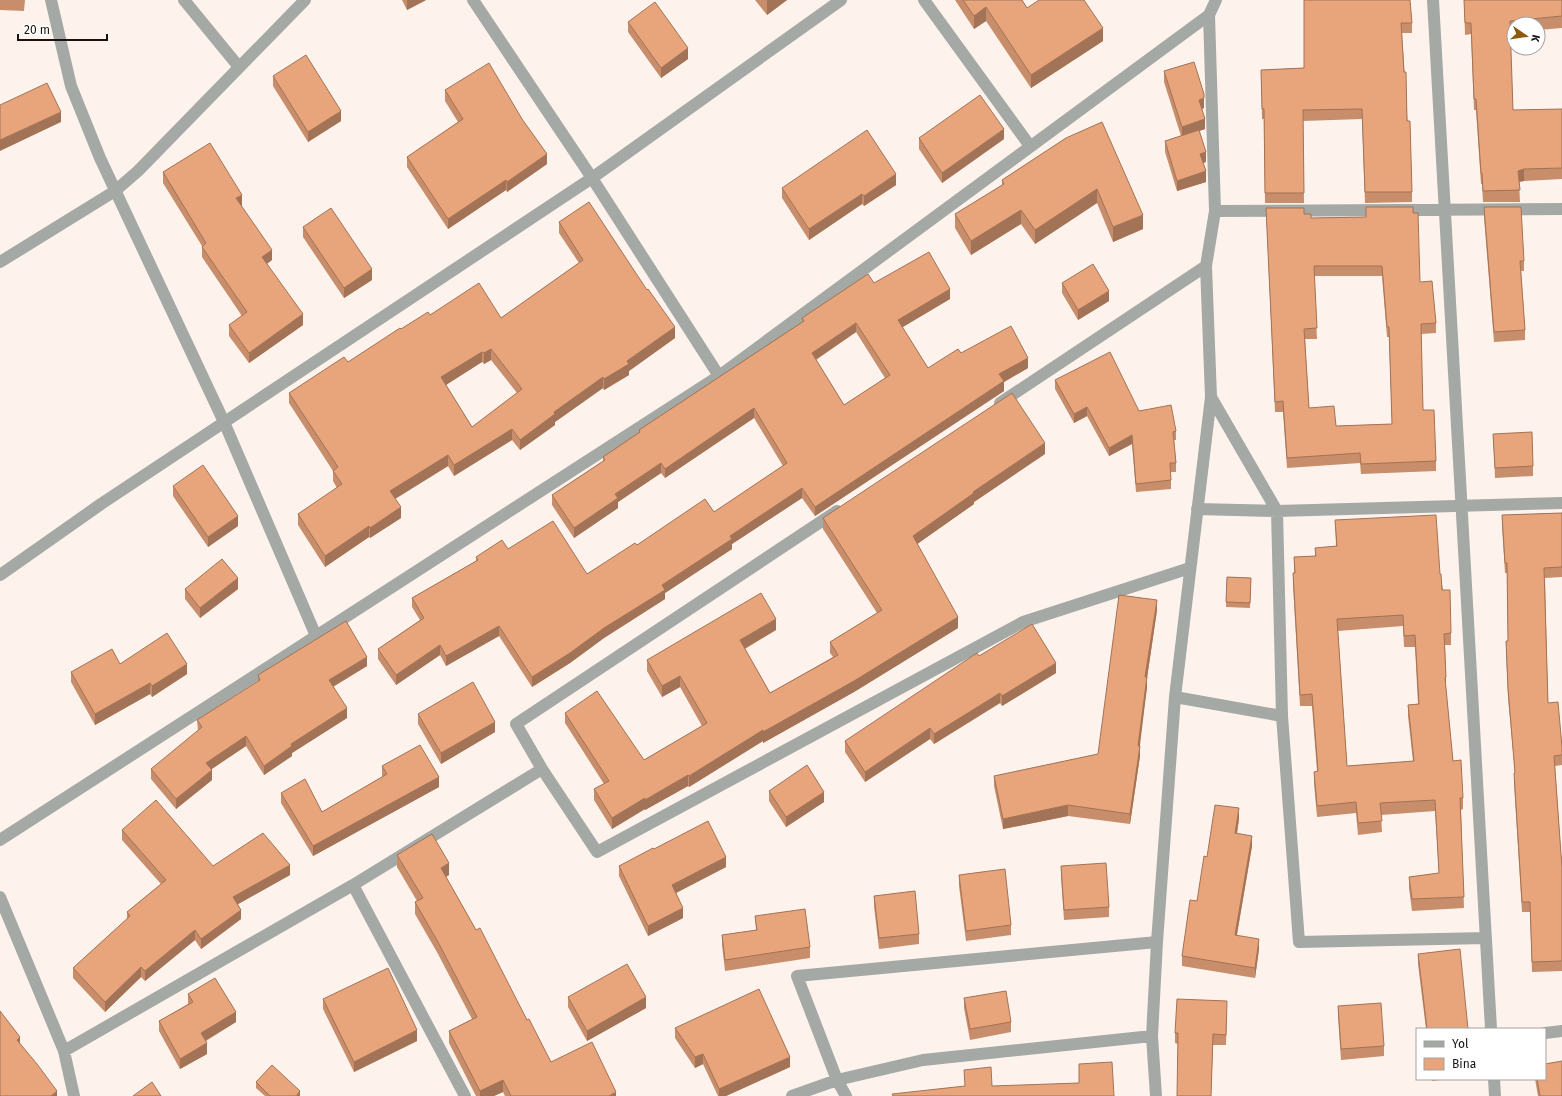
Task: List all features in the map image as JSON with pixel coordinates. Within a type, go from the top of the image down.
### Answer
[{"type":"street","points":[[51,0],[71,86],[115,190],[224,422],[316,636]]},
{"type":"street","points":[[184,0],[239,67]]},
{"type":"street","points":[[0,262],[115,190],[138,171],[305,0]]},
{"type":"street","points":[[473,0],[592,178],[719,376]]},
{"type":"street","points":[[0,576],[101,504],[592,178],[841,0]]},
{"type":"street","points":[[924,0],[1030,146]]},
{"type":"street","points":[[1156,1096],[1152,1036],[1157,942],[1175,697],[1211,397],[1206,266],[1214,211],[1209,15],[1216,0]]},
{"type":"street","points":[[1433,0],[1491,1028]]},
{"type":"street","points":[[0,840],[719,376],[1209,15]]},
{"type":"street","points":[[1214,211],[1562,209]]},
{"type":"street","points":[[987,412],[1206,266]]},
{"type":"street","points":[[1211,397],[1277,511],[1282,716],[1299,942],[1486,938]]},
{"type":"street","points":[[1197,509],[1277,511],[1562,503]]},
{"type":"street","points":[[848,504],[516,724],[542,769],[597,852],[1023,622],[1190,568]]},
{"type":"street","points":[[1175,697],[1282,716]]},
{"type":"street","points":[[64,1051],[353,885],[542,769]]},
{"type":"street","points":[[353,885],[465,1096]]},
{"type":"street","points":[[0,897],[64,1051],[74,1096]]},
{"type":"street","points":[[846,1096],[837,1080],[798,976],[1157,942]]},
{"type":"street","points":[[1546,1033],[1562,1031]]},
{"type":"street","points":[[792,1096],[837,1080],[923,1060],[1152,1036]]},
{"type":"street","points":[[1494,1080],[1495,1096]]},
{"type":"building","points":[[963,0],[1022,0],[1027,8],[1039,0],[1084,0],[1103,28],[1031,75],[986,7],[974,16]]},
{"type":"building","points":[[1304,0],[1410,0],[1412,23],[1401,23],[1404,72],[1406,72],[1407,121],[1410,121],[1412,192],[1365,192],[1362,109],[1303,110],[1304,193],[1265,193],[1264,109],[1262,109],[1261,70],[1304,68]]},
{"type":"building","points":[[1464,0],[1562,0],[1562,16],[1546,18],[1546,16],[1506,16],[1506,56],[1511,56],[1513,110],[1562,109],[1562,168],[1524,169],[1518,171],[1520,190],[1483,191],[1476,99],[1474,99],[1471,23],[1465,23]]},
{"type":"building","points":[[655,2],[688,48],[661,68],[628,22]]},
{"type":"building","points":[[306,55],[341,111],[308,132],[273,76]]},
{"type":"building","points":[[1194,62],[1204,94],[1204,98],[1199,100],[1205,119],[1182,127],[1164,71]]},
{"type":"building","points":[[489,63],[522,119],[547,154],[507,182],[506,180],[448,219],[407,157],[463,119],[445,90]]},
{"type":"building","points":[[47,83],[61,112],[0,140],[0,105]]},
{"type":"building","points":[[980,95],[1004,129],[942,173],[919,138]]},
{"type":"building","points":[[1102,122],[1143,215],[1113,227],[1097,189],[1035,230],[1021,210],[971,241],[955,214],[1004,184],[1002,180],[1066,138]]},
{"type":"building","points":[[867,130],[896,174],[864,196],[862,194],[809,229],[782,188]]},
{"type":"building","points":[[1199,130],[1206,152],[1200,154],[1206,171],[1177,181],[1165,141]]},
{"type":"building","points":[[210,143],[242,195],[236,198],[272,250],[262,257],[303,314],[249,353],[229,325],[247,312],[202,247],[206,243],[163,172]]},
{"type":"building","points":[[589,202],[647,290],[648,289],[675,327],[627,361],[629,364],[604,379],[603,377],[554,412],[555,414],[520,440],[512,429],[454,465],[448,455],[390,491],[401,507],[370,528],[369,526],[325,556],[298,514],[342,484],[333,471],[338,467],[289,393],[344,357],[348,362],[400,328],[401,329],[428,312],[430,315],[479,283],[501,318],[583,260],[559,222]],"holes":[[[491,349],[522,389],[472,427],[441,377],[482,352],[484,353]]]},
{"type":"building","points":[[1366,207],[1413,207],[1413,213],[1418,213],[1420,282],[1432,281],[1436,323],[1421,324],[1423,410],[1434,410],[1436,461],[1361,464],[1360,453],[1287,458],[1283,401],[1275,402],[1266,208],[1304,208],[1304,214],[1311,214],[1311,218],[1366,217]],"holes":[[[1314,266],[1382,266],[1387,327],[1389,327],[1392,424],[1336,426],[1334,406],[1309,408],[1304,329],[1317,328]]]},
{"type":"building","points":[[1484,207],[1521,207],[1524,261],[1520,261],[1525,330],[1494,332]]},
{"type":"building","points":[[331,208],[372,269],[344,288],[303,227]]},
{"type":"building","points":[[929,252],[950,289],[898,320],[928,368],[958,349],[961,353],[1011,326],[1028,358],[999,374],[1004,381],[815,507],[802,488],[730,536],[732,539],[662,585],[665,590],[604,628],[570,653],[532,677],[499,626],[446,656],[440,645],[396,675],[378,649],[424,618],[412,598],[478,560],[476,557],[502,540],[508,549],[553,521],[587,574],[635,543],[637,545],[705,499],[714,512],[787,463],[754,408],[665,469],[661,463],[615,494],[618,498],[574,528],[552,495],[605,460],[603,457],[640,432],[639,430],[804,321],[802,318],[868,274],[874,283]],"holes":[[[856,323],[890,375],[844,405],[812,353]]]},
{"type":"building","points":[[1093,264],[1109,291],[1078,310],[1062,283]]},
{"type":"building","points":[[1110,352],[1139,411],[1171,405],[1176,431],[1173,432],[1176,463],[1170,463],[1171,480],[1136,484],[1132,435],[1109,448],[1087,407],[1074,414],[1055,380]]},
{"type":"building","points":[[1012,393],[1045,443],[973,492],[974,493],[913,536],[958,617],[854,681],[763,732],[763,730],[689,776],[688,775],[645,800],[645,798],[612,818],[594,789],[609,781],[565,713],[597,691],[644,760],[707,723],[680,676],[662,686],[647,660],[761,593],[776,619],[740,640],[770,693],[838,655],[830,642],[882,610],[823,518]]},
{"type":"building","points":[[1532,432],[1533,466],[1495,468],[1493,434]]},
{"type":"building","points":[[203,465],[238,516],[208,537],[173,486]]},
{"type":"building","points":[[1562,513],[1562,567],[1544,568],[1548,703],[1558,702],[1562,747],[1562,755],[1554,756],[1562,868],[1562,961],[1532,962],[1530,902],[1522,902],[1515,773],[1508,688],[1506,641],[1508,641],[1507,563],[1505,563],[1502,515]]},
{"type":"building","points":[[1436,515],[1442,590],[1450,590],[1451,633],[1444,634],[1445,678],[1453,761],[1461,760],[1463,798],[1460,798],[1464,897],[1412,899],[1409,877],[1439,873],[1435,800],[1380,803],[1382,821],[1358,823],[1356,802],[1317,806],[1314,772],[1318,771],[1312,694],[1300,695],[1293,573],[1295,573],[1294,557],[1316,556],[1315,548],[1337,546],[1335,520]],"holes":[[[1403,615],[1404,636],[1415,635],[1419,704],[1408,705],[1414,761],[1347,766],[1337,619]]]},
{"type":"building","points":[[222,559],[238,578],[200,608],[185,589]]},
{"type":"building","points":[[1227,577],[1251,578],[1250,603],[1226,602]]},
{"type":"building","points":[[1119,595],[1157,600],[1145,677],[1147,677],[1138,746],[1140,746],[1130,814],[1068,805],[1003,819],[994,776],[1098,754]]},
{"type":"building","points":[[346,621],[367,657],[329,680],[347,708],[291,744],[292,746],[264,766],[246,736],[206,763],[212,770],[176,799],[151,769],[202,727],[197,720],[260,680],[258,675]]},
{"type":"building","points":[[1032,624],[1056,663],[1002,696],[1000,693],[934,734],[930,728],[865,772],[845,741],[977,653],[979,656]]},
{"type":"building","points":[[167,633],[187,664],[152,686],[150,683],[95,714],[71,672],[112,649],[120,664]]},
{"type":"building","points":[[473,682],[495,722],[441,753],[418,714]]},
{"type":"building","points":[[420,745],[439,777],[313,846],[281,793],[305,779],[322,812],[387,774],[382,766]]},
{"type":"building","points":[[807,765],[824,792],[786,817],[769,791]]},
{"type":"building","points":[[156,800],[213,866],[263,833],[290,865],[233,897],[241,910],[201,939],[195,930],[145,971],[141,967],[105,1002],[73,968],[130,916],[127,912],[166,880],[122,830]]},
{"type":"building","points":[[1215,805],[1239,808],[1235,833],[1252,836],[1235,935],[1259,939],[1255,968],[1182,956],[1190,900],[1197,901],[1204,856],[1207,857]]},
{"type":"building","points":[[708,821],[726,857],[672,885],[683,908],[648,926],[619,866]]},
{"type":"building","points":[[432,834],[449,863],[441,868],[476,930],[480,928],[527,1020],[529,1019],[551,1062],[592,1042],[616,1092],[609,1096],[511,1096],[503,1080],[480,1091],[449,1031],[477,1017],[438,942],[415,902],[423,898],[397,855]]},
{"type":"building","points":[[1106,863],[1109,907],[1064,910],[1061,866]]},
{"type":"building","points":[[1005,869],[1011,925],[966,931],[959,875]]},
{"type":"building","points":[[915,891],[919,934],[879,938],[874,896]]},
{"type":"building","points":[[805,909],[810,947],[725,960],[722,935],[757,930],[755,916]]},
{"type":"building","points":[[1460,949],[1468,1028],[1427,1028],[1418,954]]},
{"type":"building","points":[[627,964],[646,997],[587,1031],[568,997]]},
{"type":"building","points":[[388,968],[417,1030],[354,1062],[323,999]]},
{"type":"building","points":[[215,978],[236,1012],[201,1033],[207,1043],[180,1059],[159,1021],[193,1002],[188,994]]},
{"type":"building","points":[[759,989],[790,1057],[719,1089],[703,1054],[695,1057],[675,1028]]},
{"type":"building","points":[[1006,991],[1011,1022],[970,1029],[964,998]]},
{"type":"building","points":[[1177,999],[1227,1001],[1226,1035],[1213,1034],[1211,1096],[1177,1096],[1178,1033],[1175,1033]]},
{"type":"building","points":[[1381,1003],[1384,1046],[1341,1049],[1338,1006]]},
{"type":"building","points":[[0,1011],[20,1037],[17,1040],[57,1091],[51,1096],[0,1096]]},
{"type":"building","points":[[1562,1061],[1562,1096],[1540,1096],[1537,1080],[1546,1080],[1546,1064]]},
{"type":"building","points":[[1112,1062],[1114,1096],[893,1096],[892,1094],[965,1086],[964,1070],[991,1067],[992,1086],[1079,1083],[1079,1064]]},
{"type":"building","points":[[272,1065],[300,1091],[296,1096],[270,1096],[256,1082]]},
{"type":"building","points":[[152,1082],[161,1096],[133,1096]]}]
